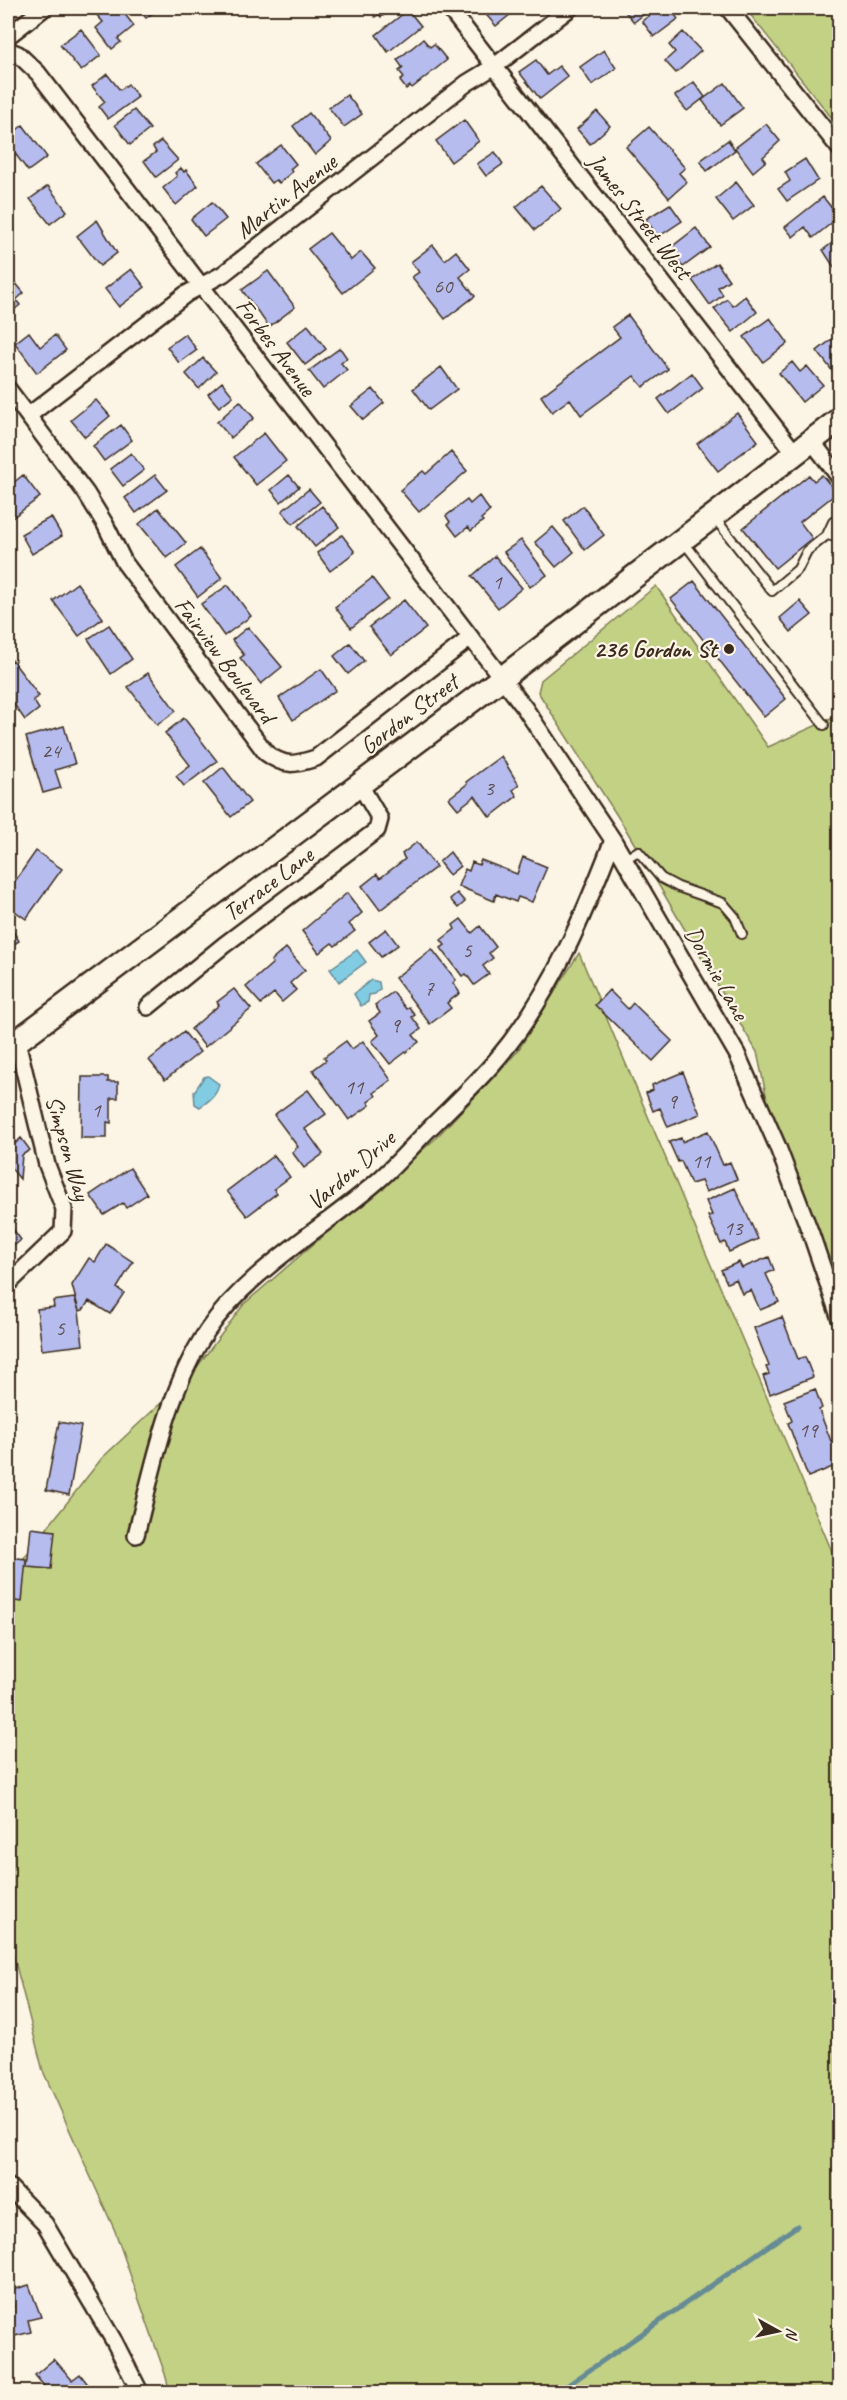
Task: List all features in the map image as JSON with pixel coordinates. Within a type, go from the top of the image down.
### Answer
[{"type":"main road","name":"Gordon Street","points":[[12,1045],[502,678],[840,419]]},
{"type":"street","points":[[8,36],[44,8]]},
{"type":"street","name":"James Street West","points":[[449,8],[803,447],[840,478]]},
{"type":"street","name":"Martin Avenue","points":[[28,416],[186,294],[223,274],[467,83],[495,66],[570,8]]},
{"type":"street","points":[[728,8],[840,150]]},
{"type":"street","name":"Forbes Avenue","points":[[8,50],[18,54],[38,73],[502,678]]},
{"type":"street","name":"Fairview Boulevard","points":[[8,389],[86,493],[105,524],[123,562],[266,753],[277,761],[295,764],[316,758],[470,638]]},
{"type":"street","name":"Dormie Lane","points":[[502,678],[613,840],[736,1054],[777,1145],[840,1318]]},
{"type":"street","name":"Terrace Lane","points":[[148,1007],[224,945],[377,830],[380,819],[360,785]]},
{"type":"street","name":"Vardon Drive","points":[[136,1535],[164,1425],[192,1359],[207,1332],[225,1308],[247,1286],[381,1178],[497,1059],[540,996],[563,957],[587,908],[613,840]]},
{"type":"street","name":"Simpson Way","points":[[10,1282],[63,1232],[64,1209],[47,1165],[12,1045]]},
{"type":"street","points":[[8,2186],[45,2224],[114,2341],[140,2392]]},
{"type":"lane","points":[[714,516],[772,591],[798,569],[807,551],[827,535],[833,522],[840,518]]},
{"type":"lane","points":[[827,535],[840,538]]},
{"type":"lane","points":[[682,540],[824,725]]},
{"type":"lane","points":[[624,860],[638,851],[661,878],[678,887],[723,903],[735,917],[742,934]]},
{"type":"green space","points":[[745,8],[839,8],[839,127]]},
{"type":"green space","points":[[656,586],[768,747],[835,717],[839,718],[839,1311],[777,1146],[757,1052],[625,828],[538,692],[541,680]]},
{"type":"green space","points":[[579,953],[839,1568],[839,2392],[170,2392],[115,2231],[43,2071],[8,1934],[8,1578],[102,1458],[191,1375],[244,1304],[434,1140],[517,1052]]},
{"type":"water","points":[[357,950],[366,962],[339,982],[330,969]]},
{"type":"water","points":[[371,980],[379,982],[380,989],[375,994],[369,995],[368,1002],[361,1006],[354,994]]},
{"type":"water","points":[[208,1076],[219,1084],[218,1088],[214,1095],[200,1107],[195,1104],[194,1092],[204,1077]]},
{"type":"building","points":[[98,8],[120,8],[134,26],[118,39],[121,42],[112,49],[96,28],[103,22],[93,11]]},
{"type":"building","points":[[138,8],[160,8],[146,18]]},
{"type":"building","points":[[394,8],[381,17],[379,14],[375,17],[369,9]]},
{"type":"building","points":[[505,8],[511,14],[496,26],[481,9]]},
{"type":"building","points":[[622,8],[652,8],[634,22]]},
{"type":"building","points":[[660,8],[670,8],[678,19],[654,37],[642,21]]},
{"type":"building","points":[[408,10],[421,26],[388,52],[376,35]]},
{"type":"building","points":[[81,29],[101,55],[81,71],[60,45]]},
{"type":"building","points":[[683,32],[701,51],[676,73],[665,61],[675,52],[669,45]]},
{"type":"building","points":[[423,39],[430,47],[434,44],[447,60],[412,88],[410,86],[406,89],[400,81],[404,77],[399,71],[403,68],[397,60]]},
{"type":"building","points":[[604,50],[616,68],[592,85],[580,67]]},
{"type":"building","points":[[536,60],[547,75],[559,66],[568,77],[540,99],[519,72]]},
{"type":"building","points":[[107,74],[120,90],[128,84],[138,97],[108,119],[99,107],[105,102],[92,86]]},
{"type":"building","points":[[694,82],[705,97],[687,111],[675,96]]},
{"type":"building","points":[[725,83],[743,108],[720,125],[702,100]]},
{"type":"building","points":[[347,95],[362,114],[344,127],[329,108]]},
{"type":"building","points":[[134,110],[150,129],[130,145],[115,125]]},
{"type":"building","points":[[597,111],[610,126],[590,144],[577,129]]},
{"type":"building","points":[[309,113],[331,141],[315,155],[293,126]]},
{"type":"building","points":[[464,120],[479,141],[451,162],[436,141]]},
{"type":"building","points":[[766,124],[780,141],[763,157],[766,161],[753,172],[735,148]]},
{"type":"building","points":[[23,125],[47,157],[28,171],[8,144],[8,137]]},
{"type":"building","points":[[649,127],[685,168],[679,173],[687,182],[669,198],[626,147]]},
{"type":"building","points":[[728,140],[735,150],[707,171],[700,161]]},
{"type":"building","points":[[161,141],[178,160],[156,177],[144,161],[156,152],[153,147]]},
{"type":"building","points":[[281,145],[296,164],[290,169],[292,172],[279,183],[276,180],[271,183],[256,164]]},
{"type":"building","points":[[495,152],[503,164],[486,176],[477,164]]},
{"type":"building","points":[[805,159],[818,180],[787,201],[778,189],[790,181],[785,172]]},
{"type":"building","points":[[181,168],[184,172],[186,170],[198,186],[176,205],[163,188],[177,176],[175,173]]},
{"type":"building","points":[[736,182],[754,205],[733,221],[716,199]]},
{"type":"building","points":[[48,186],[67,211],[50,224],[30,199]]},
{"type":"building","points":[[541,186],[561,209],[535,230],[516,207]]},
{"type":"building","points":[[823,197],[839,217],[813,238],[805,227],[793,237],[785,227]]},
{"type":"building","points":[[212,202],[226,219],[204,236],[191,219]]},
{"type":"building","points":[[670,204],[682,221],[658,237],[646,219]]},
{"type":"building","points":[[97,220],[117,253],[100,266],[77,236]]},
{"type":"building","points":[[696,228],[710,247],[683,267],[669,249]]},
{"type":"building","points":[[329,233],[351,260],[361,252],[375,268],[343,293],[308,249]]},
{"type":"building","points":[[840,237],[840,274],[839,275],[823,250]]},
{"type":"building","points":[[433,245],[445,260],[456,251],[470,269],[460,277],[475,296],[445,319],[412,277],[419,272],[411,262]]},
{"type":"building","points":[[717,263],[729,280],[718,287],[723,295],[710,305],[692,280]]},
{"type":"building","points":[[131,269],[145,287],[119,307],[105,289]]},
{"type":"building","points":[[268,271],[295,307],[269,327],[242,290]]},
{"type":"building","points":[[8,274],[24,293],[16,300],[20,305],[8,315]]},
{"type":"building","points":[[745,296],[757,312],[733,332],[714,309],[727,299],[733,306]]},
{"type":"building","points":[[628,315],[668,369],[643,387],[634,376],[581,415],[570,399],[552,412],[541,396],[620,337],[612,327]]},
{"type":"building","points":[[770,318],[788,343],[763,362],[744,337]]},
{"type":"building","points":[[308,325],[326,349],[305,365],[287,342]]},
{"type":"building","points":[[29,332],[40,347],[55,335],[66,350],[37,373],[15,343]]},
{"type":"building","points":[[185,334],[197,350],[179,363],[167,347]]},
{"type":"building","points":[[836,336],[840,341],[840,375],[837,377],[817,351]]},
{"type":"building","points":[[340,348],[347,358],[341,363],[347,370],[323,389],[309,371]]},
{"type":"building","points":[[203,358],[216,372],[199,389],[186,374]]},
{"type":"building","points":[[792,362],[800,372],[807,366],[823,385],[802,402],[779,373]]},
{"type":"building","points":[[441,367],[457,389],[429,410],[413,389]]},
{"type":"building","points":[[692,373],[703,388],[669,414],[658,399]]},
{"type":"building","points":[[222,382],[233,396],[219,407],[208,394]]},
{"type":"building","points":[[373,389],[384,403],[363,420],[351,406]]},
{"type":"building","points":[[96,400],[110,416],[85,437],[71,420]]},
{"type":"building","points":[[240,401],[254,418],[231,438],[217,422]]},
{"type":"building","points":[[737,413],[758,441],[718,471],[697,444]]},
{"type":"building","points":[[121,425],[132,440],[104,461],[93,446]]},
{"type":"building","points":[[264,433],[286,461],[256,485],[234,457]]},
{"type":"building","points":[[451,452],[467,471],[419,512],[400,490],[423,471],[426,474]]},
{"type":"building","points":[[131,453],[144,470],[123,486],[110,469]]},
{"type":"building","points":[[23,475],[40,497],[12,518],[8,512],[8,487]]},
{"type":"building","points":[[155,475],[167,490],[136,513],[125,498]]},
{"type":"building","points":[[289,475],[299,487],[281,502],[271,490]]},
{"type":"building","points":[[809,475],[814,481],[822,475],[837,493],[800,522],[812,538],[775,568],[743,528]]},
{"type":"building","points":[[309,489],[320,502],[293,524],[282,511]]},
{"type":"building","points":[[479,496],[490,511],[481,519],[483,521],[471,531],[468,527],[457,536],[448,524],[450,522],[446,516],[467,500],[470,504]]},
{"type":"building","points":[[322,506],[339,527],[315,547],[298,526]]},
{"type":"building","points":[[583,506],[604,535],[585,550],[564,521]]},
{"type":"building","points":[[158,508],[186,543],[167,558],[139,524]]},
{"type":"building","points":[[51,517],[62,536],[32,554],[21,534]]},
{"type":"building","points":[[553,527],[574,552],[556,567],[535,542]]},
{"type":"building","points":[[342,535],[355,552],[330,571],[317,553]]},
{"type":"building","points":[[521,540],[547,575],[530,587],[504,552]]},
{"type":"building","points":[[200,549],[222,578],[198,597],[176,567]]},
{"type":"building","points":[[495,556],[522,588],[498,608],[472,576]]},
{"type":"building","points":[[372,578],[388,599],[351,628],[335,607]]},
{"type":"building","name":"236 Gordon St","points":[[694,581],[786,699],[764,717],[671,599]]},
{"type":"building","points":[[77,583],[103,618],[79,636],[53,601]]},
{"type":"building","points":[[228,585],[251,616],[224,636],[201,604]]},
{"type":"building","points":[[404,600],[426,628],[391,655],[369,627]]},
{"type":"building","points":[[800,601],[812,615],[791,632],[780,618]]},
{"type":"building","points":[[109,625],[132,659],[111,674],[88,639]]},
{"type":"building","points":[[248,627],[282,667],[261,684],[240,658],[244,655],[232,640]]},
{"type":"building","points":[[350,643],[364,661],[348,674],[334,656]]},
{"type":"building","points":[[12,660],[39,696],[33,700],[39,709],[25,720],[8,696],[8,664]]},
{"type":"building","points":[[321,669],[336,690],[293,720],[279,698]]},
{"type":"building","points":[[148,673],[176,711],[157,725],[128,687]]},
{"type":"building","points":[[184,718],[217,761],[184,786],[176,776],[190,765],[165,733]]},
{"type":"building","points":[[64,726],[75,764],[55,770],[61,788],[43,793],[26,737]]},
{"type":"building","points":[[501,756],[519,785],[513,790],[517,796],[490,817],[475,796],[458,809],[449,798]]},
{"type":"building","points":[[223,767],[250,802],[231,817],[204,783]]},
{"type":"building","points":[[417,842],[436,867],[380,910],[362,886],[377,874],[380,878],[405,859],[402,854]]},
{"type":"building","points":[[36,851],[62,869],[26,919],[8,906],[8,891]]},
{"type":"building","points":[[450,852],[460,866],[449,875],[439,862]]},
{"type":"building","points":[[523,857],[547,867],[532,902],[518,897],[516,902],[496,894],[494,901],[458,886],[465,869],[469,871],[472,862],[479,865],[481,860],[517,874]]},
{"type":"building","points":[[347,893],[362,913],[349,924],[355,931],[335,946],[332,943],[319,953],[302,931]]},
{"type":"building","points":[[457,893],[465,902],[458,908],[450,899]]},
{"type":"building","points":[[461,919],[472,933],[480,926],[496,947],[489,953],[493,958],[483,966],[489,974],[474,985],[466,974],[462,976],[441,948],[445,945],[441,940],[455,929],[453,925]]},
{"type":"building","points":[[8,923],[19,941],[8,948]]},
{"type":"building","points":[[386,929],[398,945],[381,957],[369,942]]},
{"type":"building","points":[[286,948],[305,970],[290,983],[296,990],[282,1002],[274,993],[261,1004],[246,987]]},
{"type":"building","points":[[432,949],[456,980],[453,983],[460,993],[447,1003],[451,1008],[430,1024],[395,978]]},
{"type":"building","points":[[234,989],[251,1009],[205,1047],[191,1029],[219,1005],[217,1002]]},
{"type":"building","points":[[609,990],[628,1009],[633,1003],[672,1041],[653,1061],[595,1005]]},
{"type":"building","points":[[393,992],[406,1009],[409,1007],[415,1015],[412,1017],[421,1029],[413,1035],[419,1042],[390,1064],[372,1041],[379,1035],[369,1021],[380,1013],[375,1005]]},
{"type":"building","points":[[184,1032],[200,1052],[165,1080],[149,1060]]},
{"type":"building","points":[[346,1041],[352,1049],[363,1041],[391,1080],[374,1093],[376,1096],[368,1102],[370,1105],[349,1120],[313,1070],[326,1060],[324,1057]]},
{"type":"building","points":[[683,1072],[700,1114],[668,1127],[660,1108],[653,1111],[646,1093],[653,1090],[652,1085]]},
{"type":"building","points":[[82,1077],[108,1077],[108,1082],[118,1082],[118,1098],[111,1098],[111,1123],[107,1122],[107,1138],[81,1138]]},
{"type":"building","points":[[308,1090],[326,1114],[305,1129],[323,1154],[304,1168],[292,1152],[298,1147],[274,1115]]},
{"type":"building","points":[[708,1131],[723,1165],[730,1162],[737,1179],[706,1192],[701,1181],[691,1184],[681,1161],[678,1162],[669,1142],[681,1138],[682,1142]]},
{"type":"building","points":[[8,1133],[16,1143],[21,1138],[30,1150],[22,1155],[20,1179],[11,1168],[8,1171]]},
{"type":"building","points":[[274,1155],[290,1177],[274,1189],[277,1193],[247,1216],[227,1191]]},
{"type":"building","points":[[130,1168],[147,1194],[126,1208],[123,1203],[104,1215],[90,1195]]},
{"type":"building","points":[[735,1188],[758,1239],[729,1252],[725,1242],[721,1244],[708,1216],[712,1215],[706,1201]]},
{"type":"building","points":[[8,1222],[21,1240],[8,1251]]},
{"type":"building","points":[[106,1244],[133,1262],[117,1288],[124,1293],[110,1314],[89,1301],[83,1310],[79,1311],[72,1285],[89,1258],[95,1262]]},
{"type":"building","points":[[769,1257],[774,1270],[766,1274],[779,1302],[760,1310],[751,1290],[742,1294],[736,1279],[727,1283],[721,1270],[739,1262],[742,1268]]},
{"type":"building","points":[[74,1298],[79,1311],[83,1345],[42,1350],[37,1309],[54,1307],[53,1301]]},
{"type":"building","points":[[782,1317],[798,1359],[805,1357],[813,1377],[770,1394],[763,1376],[769,1374],[766,1367],[769,1366],[754,1328]]},
{"type":"building","points":[[815,1389],[822,1408],[819,1410],[831,1441],[840,1438],[840,1464],[808,1477],[788,1423],[792,1421],[784,1401]]},
{"type":"building","points":[[59,1422],[81,1426],[69,1495],[46,1490]]},
{"type":"building","points":[[31,1528],[55,1531],[51,1569],[27,1567]]},
{"type":"building","points":[[8,1557],[26,1559],[22,1602],[8,1600]]},
{"type":"building","points":[[29,2285],[41,2317],[28,2320],[31,2332],[11,2337],[8,2309],[14,2307],[9,2291]]},
{"type":"building","points":[[54,2359],[72,2380],[80,2374],[90,2387],[82,2392],[49,2392],[35,2375]]},
{"type":"waterway","points":[[558,2392],[797,2226]]},
{"type":"place","name":"236 Gordon St","points":[[729,649]]}]
